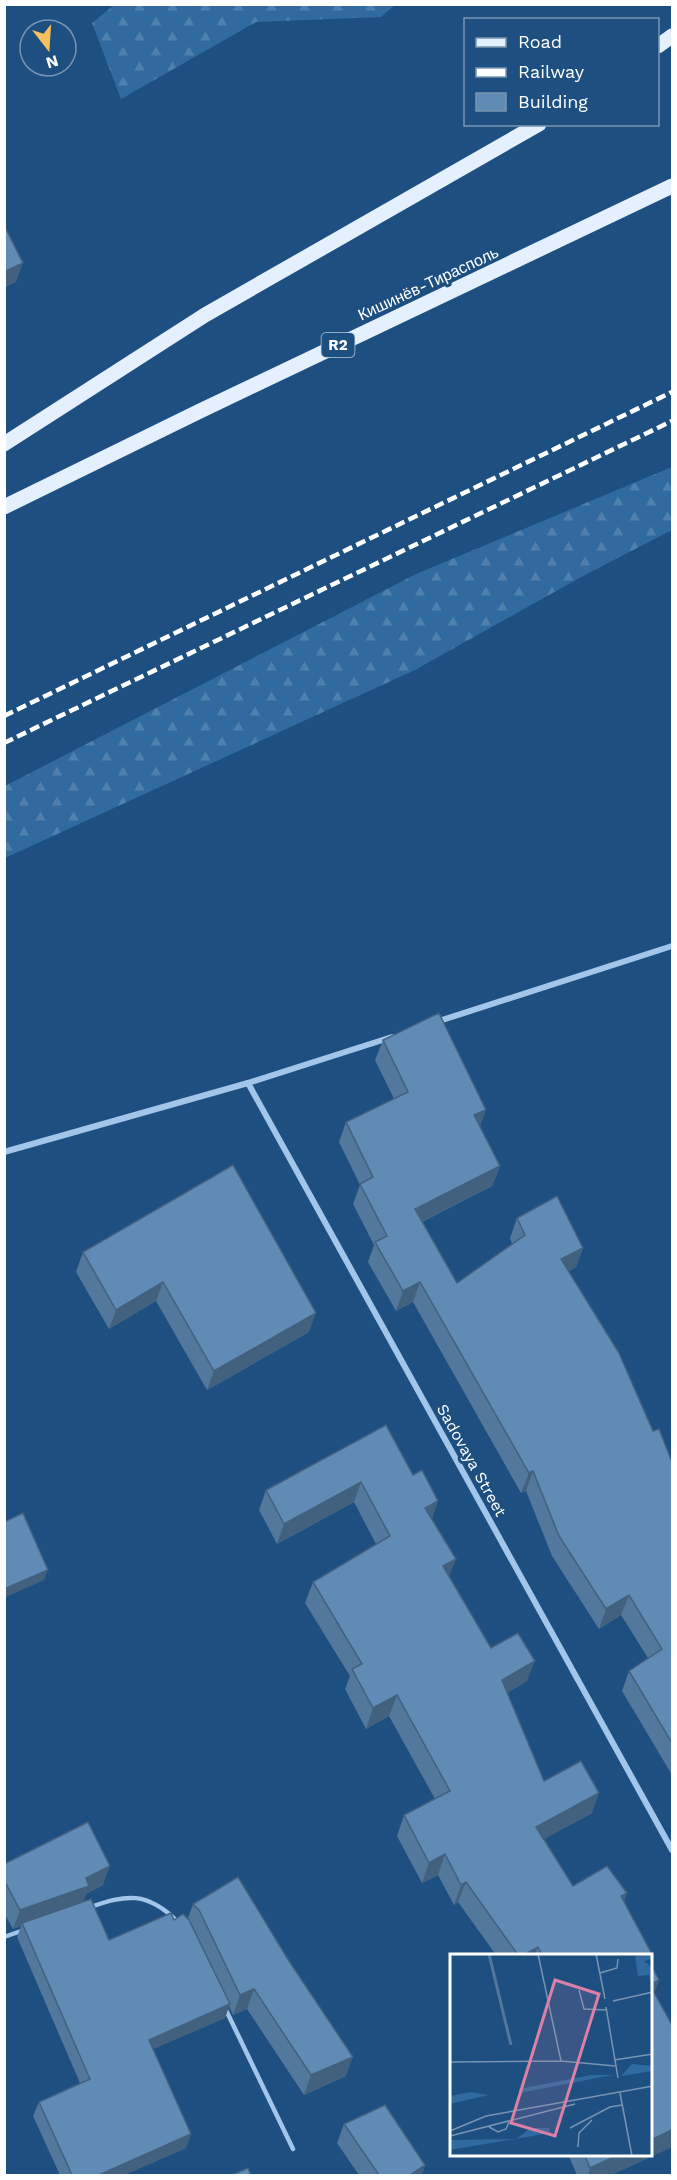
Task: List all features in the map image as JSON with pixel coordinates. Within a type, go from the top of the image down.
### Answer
[{"type":"main road","points":[[659,45],[672,36]]},
{"type":"main road","points":[[4,444],[205,315],[536,126]]},
{"type":"main road","name":"Кишинёв-Тирасполь","points":[[4,507],[672,186]]},
{"type":"street","points":[[427,1026],[672,946]]},
{"type":"street","points":[[4,1152],[248,1083],[404,1033]]},
{"type":"street","name":"Sadovaya Street","points":[[248,1083],[672,1850]]},
{"type":"lane","points":[[79,1911],[121,1896],[139,1898],[167,1911],[181,1924]]},
{"type":"lane","points":[[4,1936],[26,1929]]},
{"type":"lane","points":[[223,2004],[293,2149]]},
{"type":"green space","points":[[114,5],[395,5],[381,17],[256,22],[121,99],[92,23]]},
{"type":"green space","points":[[672,467],[672,530],[583,576],[415,670],[5,858],[5,786],[416,574]]},
{"type":"building","points":[[4,225],[23,263],[4,272]]},
{"type":"building","points":[[439,1013],[486,1110],[474,1115],[500,1166],[415,1209],[457,1283],[525,1235],[517,1218],[557,1196],[583,1248],[561,1259],[619,1353],[653,1431],[659,1429],[672,1462],[672,1743],[629,1671],[662,1649],[629,1595],[606,1609],[559,1536],[533,1471],[529,1473],[420,1282],[403,1291],[375,1242],[387,1236],[360,1184],[373,1177],[346,1122],[408,1092],[383,1040]]},
{"type":"building","points":[[233,1165],[316,1313],[214,1371],[163,1282],[116,1310],[83,1252]]},
{"type":"building","points":[[386,1425],[413,1475],[422,1470],[438,1501],[425,1508],[456,1559],[443,1566],[491,1648],[518,1633],[535,1661],[502,1680],[544,1781],[581,1761],[599,1793],[536,1827],[573,1886],[607,1866],[627,1893],[621,1896],[652,1954],[542,1954],[538,1947],[526,1954],[517,1954],[466,1882],[461,1885],[445,1854],[429,1863],[404,1815],[450,1791],[397,1695],[373,1708],[352,1669],[362,1664],[313,1582],[390,1536],[361,1482],[284,1524],[266,1490]]},
{"type":"building","points":[[23,1513],[48,1570],[4,1589],[4,1522]]},
{"type":"building","points":[[88,1822],[110,1866],[86,1878],[89,1886],[20,1910],[4,1880],[4,1864]]},
{"type":"building","points":[[238,1877],[289,1961],[353,2057],[311,2075],[254,1989],[240,1995],[199,1910],[193,1904]]},
{"type":"building","points":[[91,1899],[109,1940],[171,1913],[174,1920],[183,1914],[189,1920],[230,2004],[149,2040],[191,2134],[99,2175],[72,2175],[39,2102],[90,2079],[22,1923]]},
{"type":"building","points":[[653,1969],[659,1980],[653,1983]]},
{"type":"building","points":[[653,1991],[672,2025],[672,2130],[653,2139]]},
{"type":"building","points":[[385,2105],[425,2165],[410,2175],[379,2175],[344,2124]]},
{"type":"building","points":[[585,2156],[616,2156],[590,2168]]},
{"type":"building","points":[[248,2168],[251,2175],[232,2175]]},
{"type":"railway","points":[[4,716],[672,392]]},
{"type":"railway","points":[[4,743],[672,421]]}]
